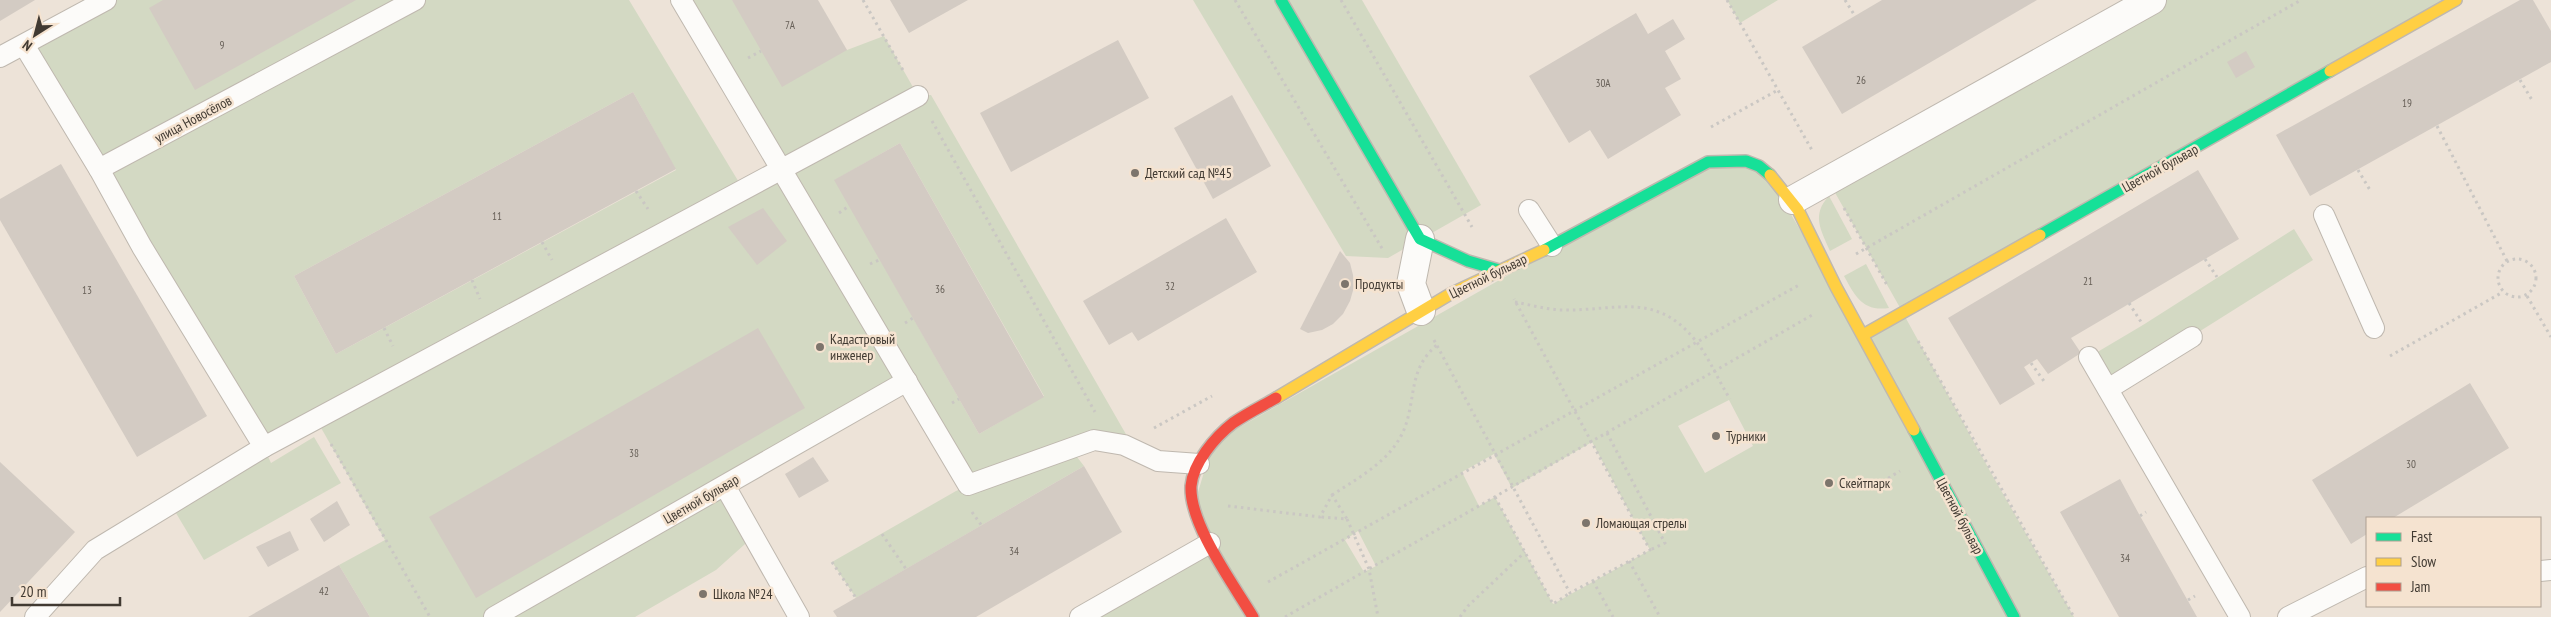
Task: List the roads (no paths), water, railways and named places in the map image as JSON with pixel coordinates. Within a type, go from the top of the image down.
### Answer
[{"type":"street","points":[[1281,0],[1420,239],[1468,261],[1499,270]]},
{"type":"street","points":[[1793,200],[2152,0]]},
{"type":"street","name":"Цветной бульвар","points":[[1863,335],[2456,0]]},
{"type":"street","name":"Цветной бульвар","points":[[1253,617],[1210,543],[1194,509],[1191,486],[1199,464],[1213,442],[1232,424],[1452,293],[1552,246],[1708,162],[1745,160],[1765,171],[1793,200],[1826,270],[1863,335],[2014,617]]},
{"type":"street","points":[[1420,239],[1410,284],[1421,311]]},
{"type":"lane","points":[[0,57],[106,0]]},
{"type":"lane","name":"улица Новосёлов","points":[[99,169],[415,0]]},
{"type":"lane","points":[[681,0],[968,485],[1094,440],[1111,441],[1142,452],[1158,461],[1199,464]]},
{"type":"lane","points":[[24,45],[99,169],[160,277],[264,448]]},
{"type":"lane","points":[[35,617],[95,550],[264,448],[781,169],[923,105]]},
{"type":"lane","points":[[1529,210],[1552,246]]},
{"type":"lane","points":[[2324,215],[2374,328]]},
{"type":"lane","points":[[2108,389],[2192,337]]},
{"type":"lane","points":[[2088,357],[2240,617]]},
{"type":"lane","name":"Цветной бульвар","points":[[494,617],[907,382]]},
{"type":"lane","points":[[725,486],[799,617]]},
{"type":"lane","points":[[1080,617],[1210,543]]},
{"type":"lane","points":[[2288,617],[2366,578]]},
{"type":"place","name":"Детский сад №45","points":[[1135,173]]},
{"type":"place","name":"Продукты","points":[[1345,284]]},
{"type":"place","name":"Кадастровый инженер","points":[[820,347]]},
{"type":"place","name":"Турники","points":[[1716,436]]},
{"type":"place","name":"Скейтпарк","points":[[1829,483]]},
{"type":"place","name":"Ломающая стрелы","points":[[1586,523]]},
{"type":"place","name":"Школа №24","points":[[703,594]]}]
